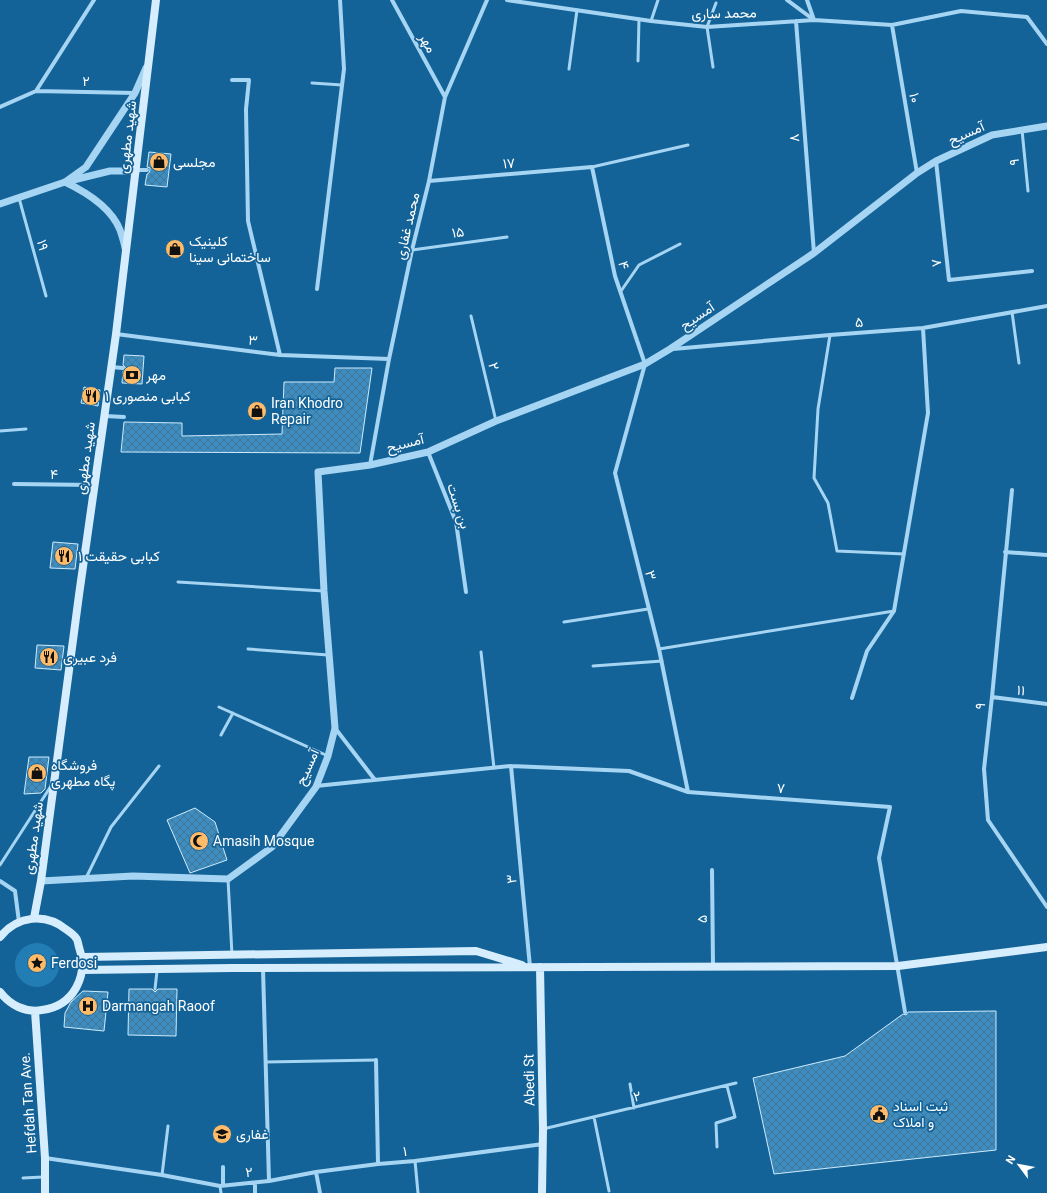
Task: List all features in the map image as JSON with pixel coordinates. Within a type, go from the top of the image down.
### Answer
[{"type":"main road","name":"شهید مطهری","points":[[34,918],[41,881],[116,334],[125,248],[136,170],[156,0]]},
{"type":"main road","points":[[0,937],[6,930],[19,922],[34,918],[47,919],[60,924],[76,938],[83,957],[83,970],[79,984],[71,998],[49,1010],[36,1011],[20,1008],[6,1000],[1,994]]},
{"type":"main road","points":[[83,970],[898,966],[1047,947]]},
{"type":"main road","points":[[83,957],[476,951],[530,967]]},
{"type":"main road","name":"Abedi St","points":[[540,967],[544,1144],[542,1193]]},
{"type":"main road","name":"Hefdah Tan Ave.","points":[[36,1011],[45,1158],[45,1193]]},
{"type":"street","points":[[0,107],[36,91],[94,0]]},
{"type":"street","points":[[318,289],[344,69],[340,0]]},
{"type":"street","name":"مهر","points":[[392,0],[445,97]]},
{"type":"street","name":"محمد غفاری","points":[[370,465],[389,359],[412,250],[429,181],[445,97],[487,0]]},
{"type":"street","name":"محمد ساری","points":[[507,0],[651,21],[707,27],[814,20],[892,25],[962,11],[1027,17],[1047,44]]},
{"type":"street","points":[[787,0],[814,20]]},
{"type":"street","points":[[807,0],[814,20]]},
{"type":"street","name":"۸","points":[[796,21],[814,253]]},
{"type":"street","name":"۱۰","points":[[892,25],[917,174]]},
{"type":"street","points":[[65,182],[86,167],[135,93],[148,63]]},
{"type":"street","points":[[232,80],[249,80],[246,109],[248,221],[280,355]]},
{"type":"street","name":"۲","points":[[36,91],[135,93]]},
{"type":"street","name":"آمسیح","points":[[228,879],[272,848],[316,786],[328,756],[335,728],[328,655],[318,472],[370,465],[428,452],[496,421],[645,364],[670,350],[814,253],[936,161],[992,135],[1047,126]]},
{"type":"street","name":"۷","points":[[936,161],[949,280],[1032,271]]},
{"type":"street","name":"۱۷","points":[[429,181],[592,167]]},
{"type":"street","name":"۴","points":[[592,167],[615,276],[645,364]]},
{"type":"street","points":[[0,204],[65,182],[110,171],[147,170]]},
{"type":"street","points":[[65,182],[90,195],[108,212],[120,229],[125,248]]},
{"type":"street","name":"۵","points":[[670,350],[923,328],[1047,306]]},
{"type":"street","points":[[852,698],[867,650],[894,611],[928,413],[923,328]]},
{"type":"street","name":"۳","points":[[116,334],[280,355],[389,359]]},
{"type":"street","name":"۳","points":[[645,364],[614,473],[662,661],[688,792]]},
{"type":"street","points":[[111,367],[123,368]]},
{"type":"street","points":[[104,416],[124,417]]},
{"type":"street","name":"بن بست","points":[[428,452],[456,522],[466,592]]},
{"type":"street","name":"۴","points":[[14,484],[94,486]]},
{"type":"street","name":"۹","points":[[1012,490],[984,769],[988,820],[1047,907]]},
{"type":"street","points":[[1005,552],[1047,555]]},
{"type":"street","name":"۱۱","points":[[992,698],[1047,704]]},
{"type":"street","points":[[335,728],[375,780]]},
{"type":"street","name":"۳","points":[[511,766],[530,967]]},
{"type":"street","name":"۷","points":[[316,786],[511,766],[628,771],[688,792],[890,808],[879,858],[898,966]]},
{"type":"street","name":"۵","points":[[712,870],[713,967]]},
{"type":"street","points":[[41,881],[133,876],[228,879]]},
{"type":"street","points":[[0,881],[15,890],[19,922]]},
{"type":"street","points":[[898,966],[905,1012]]},
{"type":"street","name":"۲","points":[[45,1158],[222,1185],[268,1181],[263,969]]},
{"type":"street","points":[[376,1060],[378,1164]]},
{"type":"street","name":"۱","points":[[268,1181],[316,1172],[544,1144]]},
{"type":"street","points":[[222,1185],[223,1167]]},
{"type":"street","points":[[316,1172],[320,1193]]},
{"type":"street","points":[[255,1183],[255,1193]]},
{"type":"lane","points":[[651,21],[658,0]]},
{"type":"lane","points":[[713,67],[707,27],[716,2]]},
{"type":"lane","points":[[568,69],[577,10]]},
{"type":"lane","points":[[638,61],[639,19]]},
{"type":"lane","points":[[312,83],[342,85]]},
{"type":"lane","name":"۹","points":[[1022,130],[1028,191]]},
{"type":"lane","points":[[592,167],[688,145]]},
{"type":"lane","name":"۱۹","points":[[19,198],[46,296]]},
{"type":"lane","name":"۱۵","points":[[412,250],[507,237]]},
{"type":"lane","points":[[621,291],[640,265],[680,244]]},
{"type":"lane","points":[[1012,312],[1019,363]]},
{"type":"lane","name":"۲","points":[[471,316],[496,421]]},
{"type":"lane","points":[[830,335],[818,409],[814,478],[828,503],[837,552],[904,554]]},
{"type":"lane","points":[[0,431],[26,430]]},
{"type":"lane","points":[[178,582],[324,591]]},
{"type":"lane","points":[[564,622],[648,609]]},
{"type":"lane","points":[[659,649],[894,611]]},
{"type":"lane","points":[[248,649],[328,655]]},
{"type":"lane","points":[[481,652],[494,768]]},
{"type":"lane","points":[[593,666],[662,661]]},
{"type":"lane","points":[[219,707],[328,756]]},
{"type":"lane","points":[[221,735],[233,713]]},
{"type":"lane","points":[[86,878],[111,827],[159,766]]},
{"type":"lane","points":[[0,865],[54,782]]},
{"type":"lane","points":[[228,879],[232,955]]},
{"type":"lane","points":[[155,989],[157,969]]},
{"type":"lane","points":[[266,1062],[376,1060]]},
{"type":"lane","name":"۲","points":[[543,1129],[736,1083]]},
{"type":"lane","points":[[630,1084],[634,1108]]},
{"type":"lane","points":[[717,1147],[716,1123],[735,1117],[727,1086]]},
{"type":"lane","points":[[594,1117],[609,1192]]},
{"type":"lane","points":[[162,1175],[168,1126]]},
{"type":"lane","points":[[415,1161],[418,1193]]},
{"type":"lane","points":[[23,1178],[45,1177]]},
{"type":"lane","points":[[221,1193],[222,1185]]},
{"type":"shaded area","points":[[37,943],[49,947],[55,953],[59,965],[55,977],[49,983],[37,987],[25,983],[19,977],[15,965],[19,953],[25,947]]},
{"type":"building","name":"مجلسی","points":[[149,152],[171,154],[167,187],[145,185],[147,174],[150,170],[150,168],[147,167]]},
{"type":"building","name":"مهر","points":[[124,355],[144,356],[142,384],[122,383],[123,371],[126,370],[123,365]]},
{"type":"building","points":[[335,368],[372,368],[360,453],[121,452],[124,422],[182,423],[182,436],[282,434],[284,382],[334,382]]},
{"type":"building","name":"کبابی منصوری ۱","points":[[84,387],[100,390],[98,406],[81,403]]},
{"type":"building","name":"کبابی حقیقت ۱","points":[[53,542],[78,544],[75,569],[50,568]]},
{"type":"building","name":"فرد عبیری","points":[[37,645],[64,646],[61,670],[35,668]]},
{"type":"building","name":"فروشگاه پگاه مطهری","points":[[29,757],[49,757],[45,789],[41,793],[24,794]]},
{"type":"building","name":"Amasih Mosque","points":[[195,808],[215,822],[227,860],[190,873],[167,820]]},
{"type":"building","points":[[129,989],[152,989],[155,992],[158,989],[177,989],[176,1036],[128,1035]]},
{"type":"building","name":"Darmangah Raoof","points":[[83,991],[108,992],[104,1031],[64,1027],[65,1013],[71,1002]]},
{"type":"building","name":"ثبت اسناد و املاک","points":[[996,1011],[996,1150],[774,1174],[753,1078],[845,1056],[903,1014],[906,1015],[908,1012]]},
{"type":"place","name":"مجلسی","points":[[159,162]]},
{"type":"place","name":"کلینیک ساختمانی سینا","points":[[175,249]]},
{"type":"place","name":"مهر","points":[[132,375]]},
{"type":"place","name":"کبابی منصوری ۱","points":[[91,396]]},
{"type":"place","name":"Iran Khodro Repair","points":[[257,411]]},
{"type":"place","name":"کبابی حقیقت ۱","points":[[64,556]]},
{"type":"place","name":"فرد عبیری","points":[[49,657]]},
{"type":"place","name":"فروشگاه پگاه مطهری","points":[[37,773]]},
{"type":"place","name":"Amasih Mosque","points":[[199,841]]},
{"type":"place","name":"Ferdosi","points":[[37,963]]},
{"type":"place","name":"Darmangah Raoof","points":[[88,1006]]},
{"type":"place","name":"ثبت اسناد و املاک","points":[[879,1114]]},
{"type":"place","name":"غفاری","points":[[222,1134]]}]
